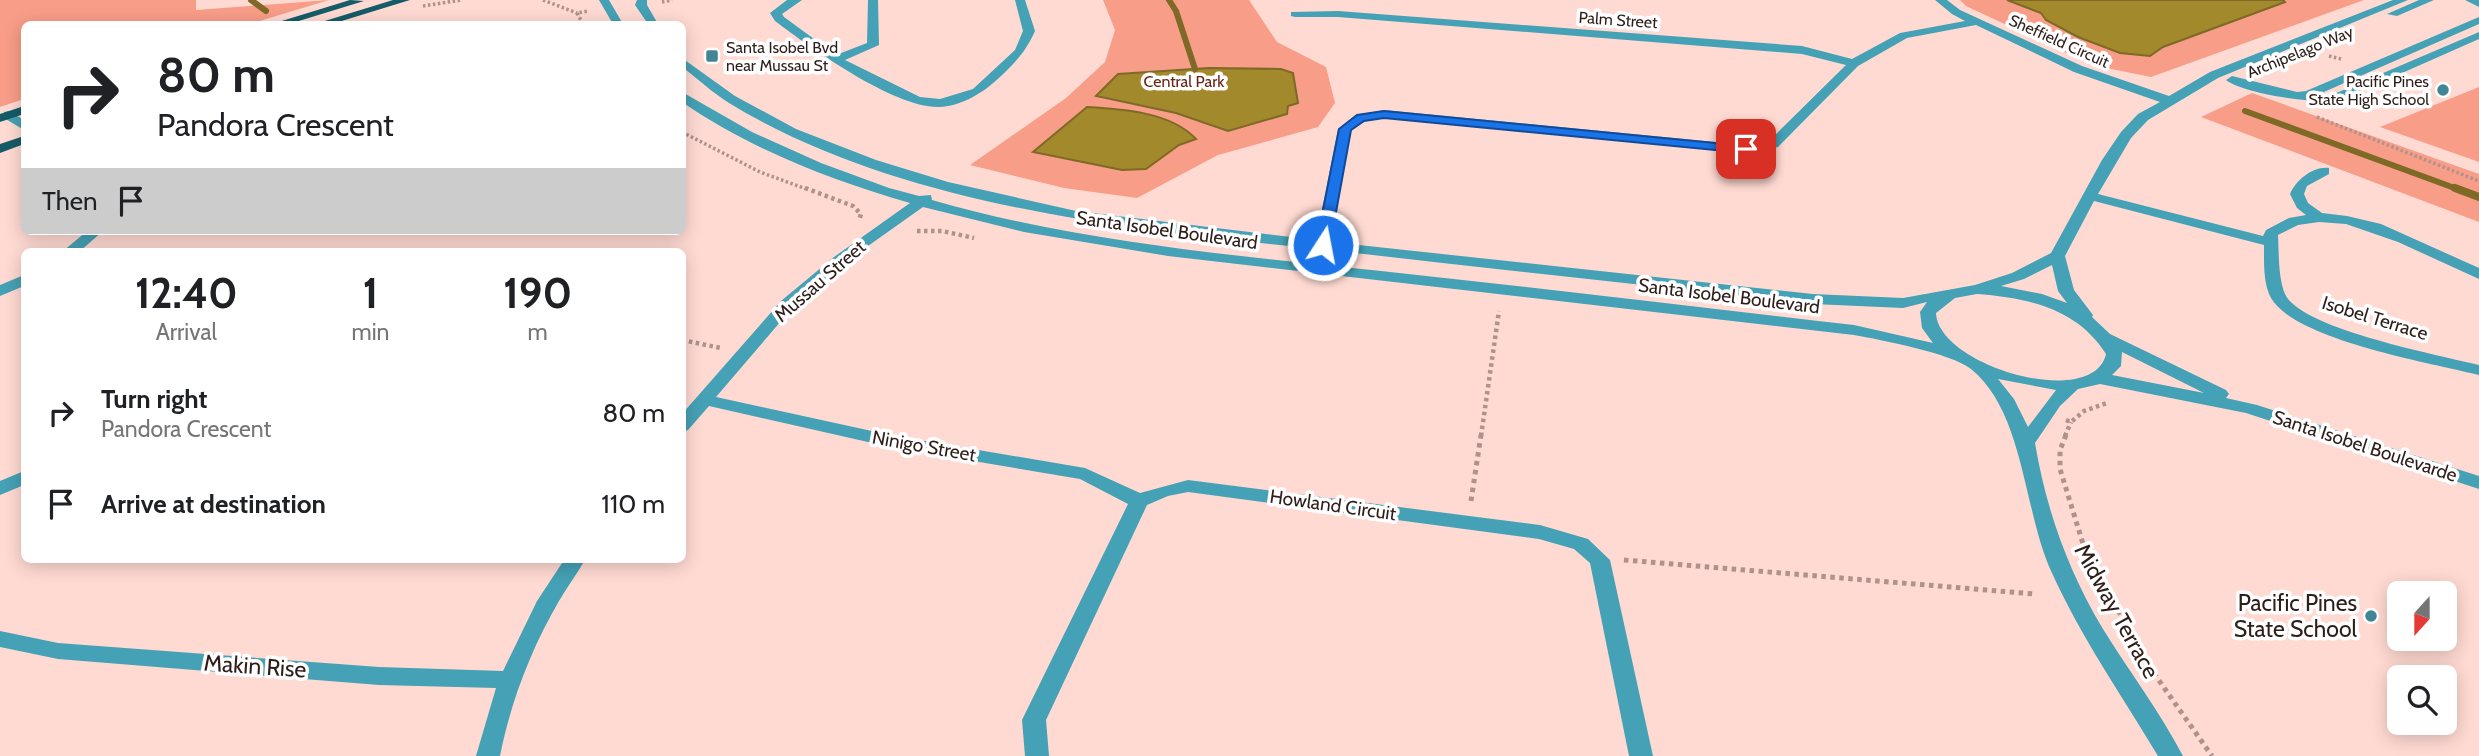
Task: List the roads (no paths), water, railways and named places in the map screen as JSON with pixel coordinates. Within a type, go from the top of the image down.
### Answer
[{"type":"main road","points":[[288,21],[362,0]]},
{"type":"main road","points":[[332,21],[405,0]]},
{"type":"main road","points":[[0,149],[21,141]]},
{"type":"street","points":[[604,0],[616,21]]},
{"type":"street","points":[[642,0],[651,21]]},
{"type":"street","points":[[835,60],[873,45],[873,0]]},
{"type":"street","points":[[791,1],[776,13],[779,19],[835,60],[917,100],[940,103],[977,92],[1020,52],[1029,31],[1020,0]]},
{"type":"street","name":"Sheffield Circuit","points":[[1940,0],[1956,12],[2078,69],[2170,101]]},
{"type":"street","name":"Archipelago Way","points":[[2057,256],[2126,135],[2143,117],[2214,75],[2403,0]]},
{"type":"street","name":"Archipelago Way","points":[[2170,101],[2232,80],[2429,0]]},
{"type":"street","points":[[2470,0],[2479,4]]},
{"type":"street","name":"Palm Street","points":[[1295,14],[1338,14],[1802,50],[1854,63]]},
{"type":"street","points":[[2297,96],[2309,94],[2479,20]]},
{"type":"street","points":[[1323,245],[1345,129],[1361,118],[1384,114],[1746,149],[1773,144],[1854,63],[1904,35],[1976,22]]},
{"type":"street","points":[[2232,80],[2297,96],[2320,99],[2337,97],[2479,35]]},
{"type":"street","name":"Santa Isobel Boulevard","points":[[686,64],[731,99],[791,132],[871,163],[945,185],[1076,215],[1192,231],[1814,299],[1903,303],[1977,289]]},
{"type":"street","name":"Santa Isobel Boulevard","points":[[686,99],[706,113],[775,149],[867,186],[980,217],[1104,243],[1854,330],[1905,340],[1960,357]]},
{"type":"street","points":[[5,116],[21,124]]},
{"type":"street","points":[[2318,217],[2302,205],[2297,194],[2301,184],[2324,171]]},
{"type":"street","name":"Mussau Street","points":[[686,421],[788,304],[839,260],[945,185]]},
{"type":"street","points":[[2093,191],[2270,237],[2282,224],[2300,218],[2330,216],[2371,226],[2479,274]]},
{"type":"street","points":[[75,248],[91,235]]},
{"type":"street","name":"Isobel Terrace","points":[[2270,237],[2277,296],[2295,313],[2331,331],[2479,370]]},
{"type":"street","points":[[1977,289],[2018,276],[2057,256],[2066,290],[2089,322]]},
{"type":"street","points":[[0,292],[21,282]]},
{"type":"street","points":[[1977,289],[2036,297],[2065,308],[2089,322]]},
{"type":"street","points":[[1953,292],[1936,300],[1928,312],[1929,326],[1940,342],[1960,357],[1978,367],[2010,378],[2043,384],[2073,384],[2097,378],[2111,368],[2115,354],[2107,338]]},
{"type":"street","name":"Santa Isobel Boulevarde","points":[[2089,322],[2107,338],[2251,409]]},
{"type":"street","name":"Midway Terrace","points":[[1978,367],[2005,399],[2026,443],[2030,470],[2048,537],[2062,572],[2093,631],[2172,756]]},
{"type":"street","name":"Santa Isobel Boulevarde","points":[[2097,378],[2251,409],[2479,483]]},
{"type":"street","points":[[2026,443],[2054,402],[2073,384]]},
{"type":"street","name":"Ninigo Street","points":[[705,400],[890,441],[1085,474],[1139,501]]},
{"type":"street","points":[[0,489],[21,478]]},
{"type":"street","name":"Howland Circuit","points":[[1139,501],[1163,491],[1188,486],[1540,532],[1581,544],[1600,560],[1641,756]]},
{"type":"street","points":[[1037,756],[1034,720],[1139,501]]},
{"type":"street","points":[[488,756],[492,733],[512,680],[556,584],[573,563]]},
{"type":"street","name":"Makin Rise","points":[[0,639],[58,651],[379,676],[512,680]]},
{"type":"waterway","points":[[251,0],[266,11]]},
{"type":"waterway","points":[[1169,0],[1176,11],[1195,69]]},
{"type":"waterway","points":[[2245,111],[2460,190]]},
{"type":"waterway","points":[[2455,188],[2479,197]]},
{"type":"place","name":"Santa Isobel Bvd near Mussau St","points":[[712,56]]},
{"type":"place","name":"Pacific Pines State High School","points":[[2443,90]]},
{"type":"place","name":"Pacific Pines State School","points":[[2371,616]]},
{"type":"park label","name":"Central Park","points":[[1184,81]]}]
